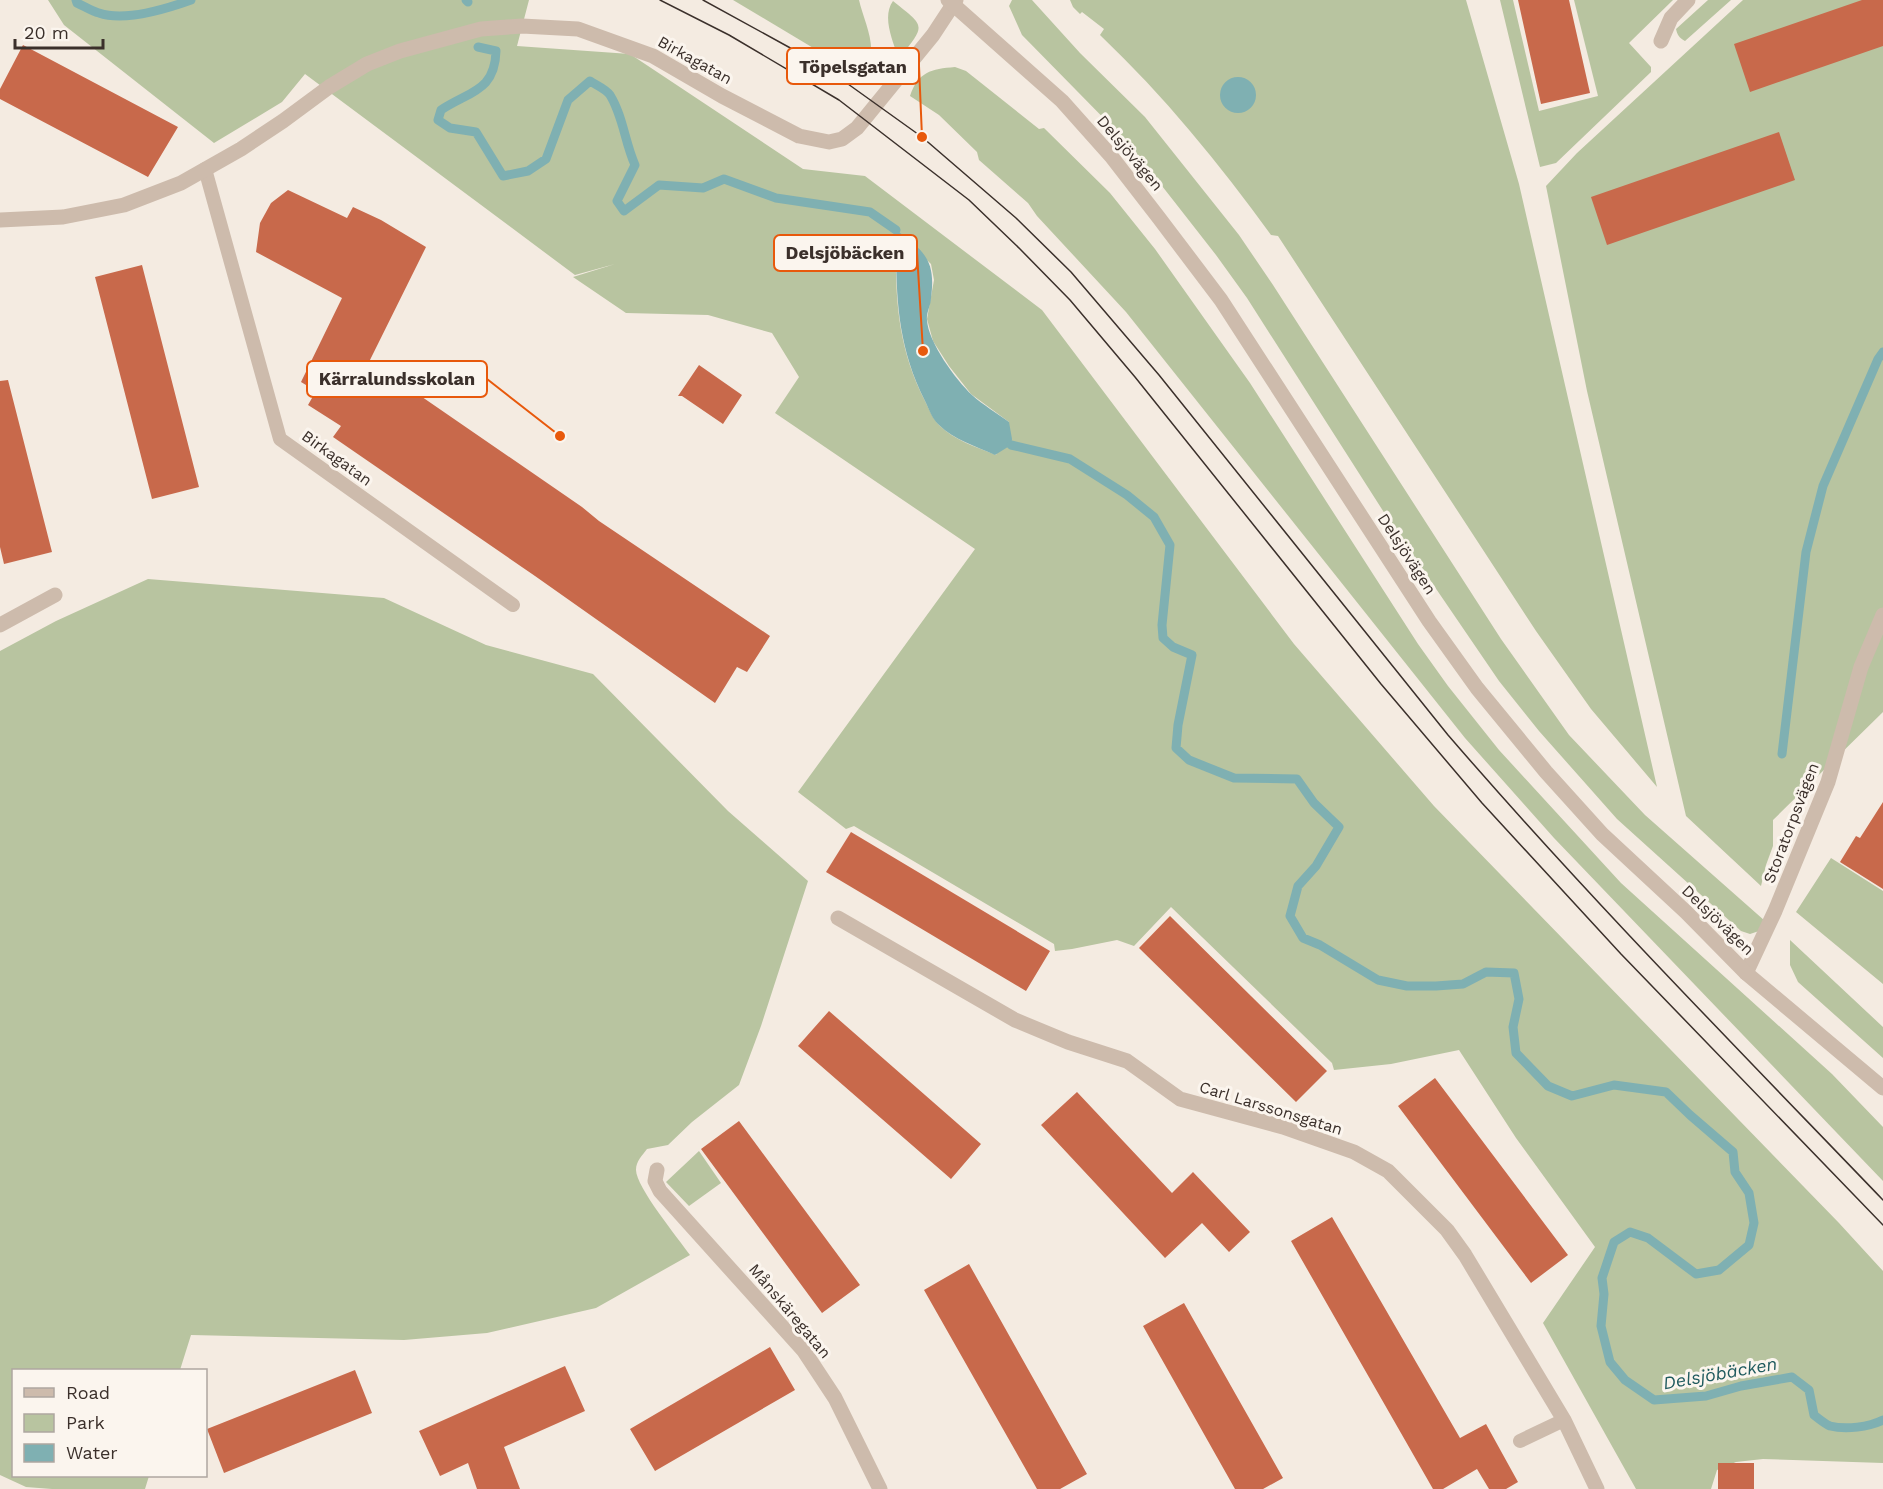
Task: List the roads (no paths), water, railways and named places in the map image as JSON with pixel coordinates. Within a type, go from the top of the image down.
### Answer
[{"type":"street","points":[[1661,40],[1671,18],[1688,0]]},
{"type":"street","name":"Birkagatan","points":[[0,220],[63,217],[124,205],[181,183],[241,149],[284,121],[329,87],[367,64],[400,51],[481,29],[522,26],[579,29],[653,56],[722,96],[799,136],[830,142],[842,139],[857,128],[933,35],[952,1]]},
{"type":"street","name":"Delsjövägen","points":[[952,1],[1062,101],[1111,156],[1159,218],[1221,300],[1429,621],[1512,732],[1602,834],[1686,912],[1746,972],[1883,1088]]},
{"type":"street","points":[[0,625],[55,595]]},
{"type":"street","name":"Storatorpsvägen","points":[[1746,972],[1775,911],[1828,783],[1861,667],[1883,615]]},
{"type":"street","name":"Carl Larssonsgatan","points":[[838,918],[1015,1020],[1068,1042],[1126,1061],[1180,1099],[1283,1127],[1354,1152],[1388,1171],[1447,1230],[1465,1255],[1564,1420],[1597,1489]]},
{"type":"street","name":"Månskäregatan","points":[[657,1170],[655,1181],[660,1191],[804,1351],[835,1398],[880,1489]]},
{"type":"lane","name":"Birkagatan","points":[[205,170],[280,439],[513,605]]},
{"type":"lane","points":[[1521,1441],[1564,1420]]},
{"type":"water","points":[[1238,77],[1251,82],[1256,95],[1251,108],[1238,113],[1225,108],[1220,95],[1225,82]]},
{"type":"water","points":[[896,230],[921,251],[930,266],[932,285],[927,320],[937,349],[958,380],[972,395],[1009,422],[1011,445],[995,455],[958,439],[939,425],[934,420],[915,380],[903,338],[900,317],[896,275]]},
{"type":"waterway","name":"Delsjöbäcken","points":[[76,0],[77,3],[96,12],[121,16],[158,10],[191,0]]},
{"type":"waterway","name":"Delsjöbäcken","points":[[478,47],[496,51],[491,74],[486,82],[471,94],[441,110],[438,120],[450,128],[476,132],[503,176],[528,171],[546,159],[568,100],[590,81],[608,93],[614,103],[635,165],[617,201],[624,211],[659,185],[703,188],[724,179],[776,198],[870,212],[896,230]]},
{"type":"waterway","points":[[1782,754],[1806,552],[1823,486],[1883,352]]},
{"type":"waterway","name":"Delsjöbäcken","points":[[1011,445],[1070,459],[1127,495],[1154,517],[1170,545],[1162,625],[1163,638],[1173,647],[1192,655],[1178,725],[1176,748],[1189,760],[1234,778],[1297,779],[1314,803],[1339,827],[1316,866],[1298,886],[1290,916],[1303,938],[1320,945],[1378,980],[1407,986],[1463,984],[1486,972],[1514,973],[1519,999],[1513,1027],[1516,1053],[1548,1086],[1572,1096],[1614,1085],[1666,1092],[1733,1152],[1735,1172],[1749,1193],[1754,1223],[1749,1245],[1719,1270],[1696,1274],[1648,1238],[1630,1232],[1614,1242],[1602,1278],[1604,1294],[1601,1326],[1610,1362],[1625,1380],[1654,1400],[1706,1396],[1741,1386],[1792,1377],[1809,1390],[1814,1415],[1828,1425],[1843,1428],[1857,1427],[1883,1420]]},
{"type":"tram line","points":[[660,0],[729,35],[839,100],[969,200],[1020,249],[1070,300],[1135,377],[1381,684],[1482,803],[1621,954],[1883,1225]]},
{"type":"tram line","points":[[703,0],[794,50],[848,84],[922,137],[1016,218],[1071,272],[1159,375],[1448,735],[1608,913],[1883,1200]]},
{"type":"place","name":"Töpelsgatan","points":[[922,137]]},
{"type":"place","name":"Delsjöbäcken","points":[[923,351]]},
{"type":"place","name":"Kärralundsskolan","points":[[560,436]]}]
